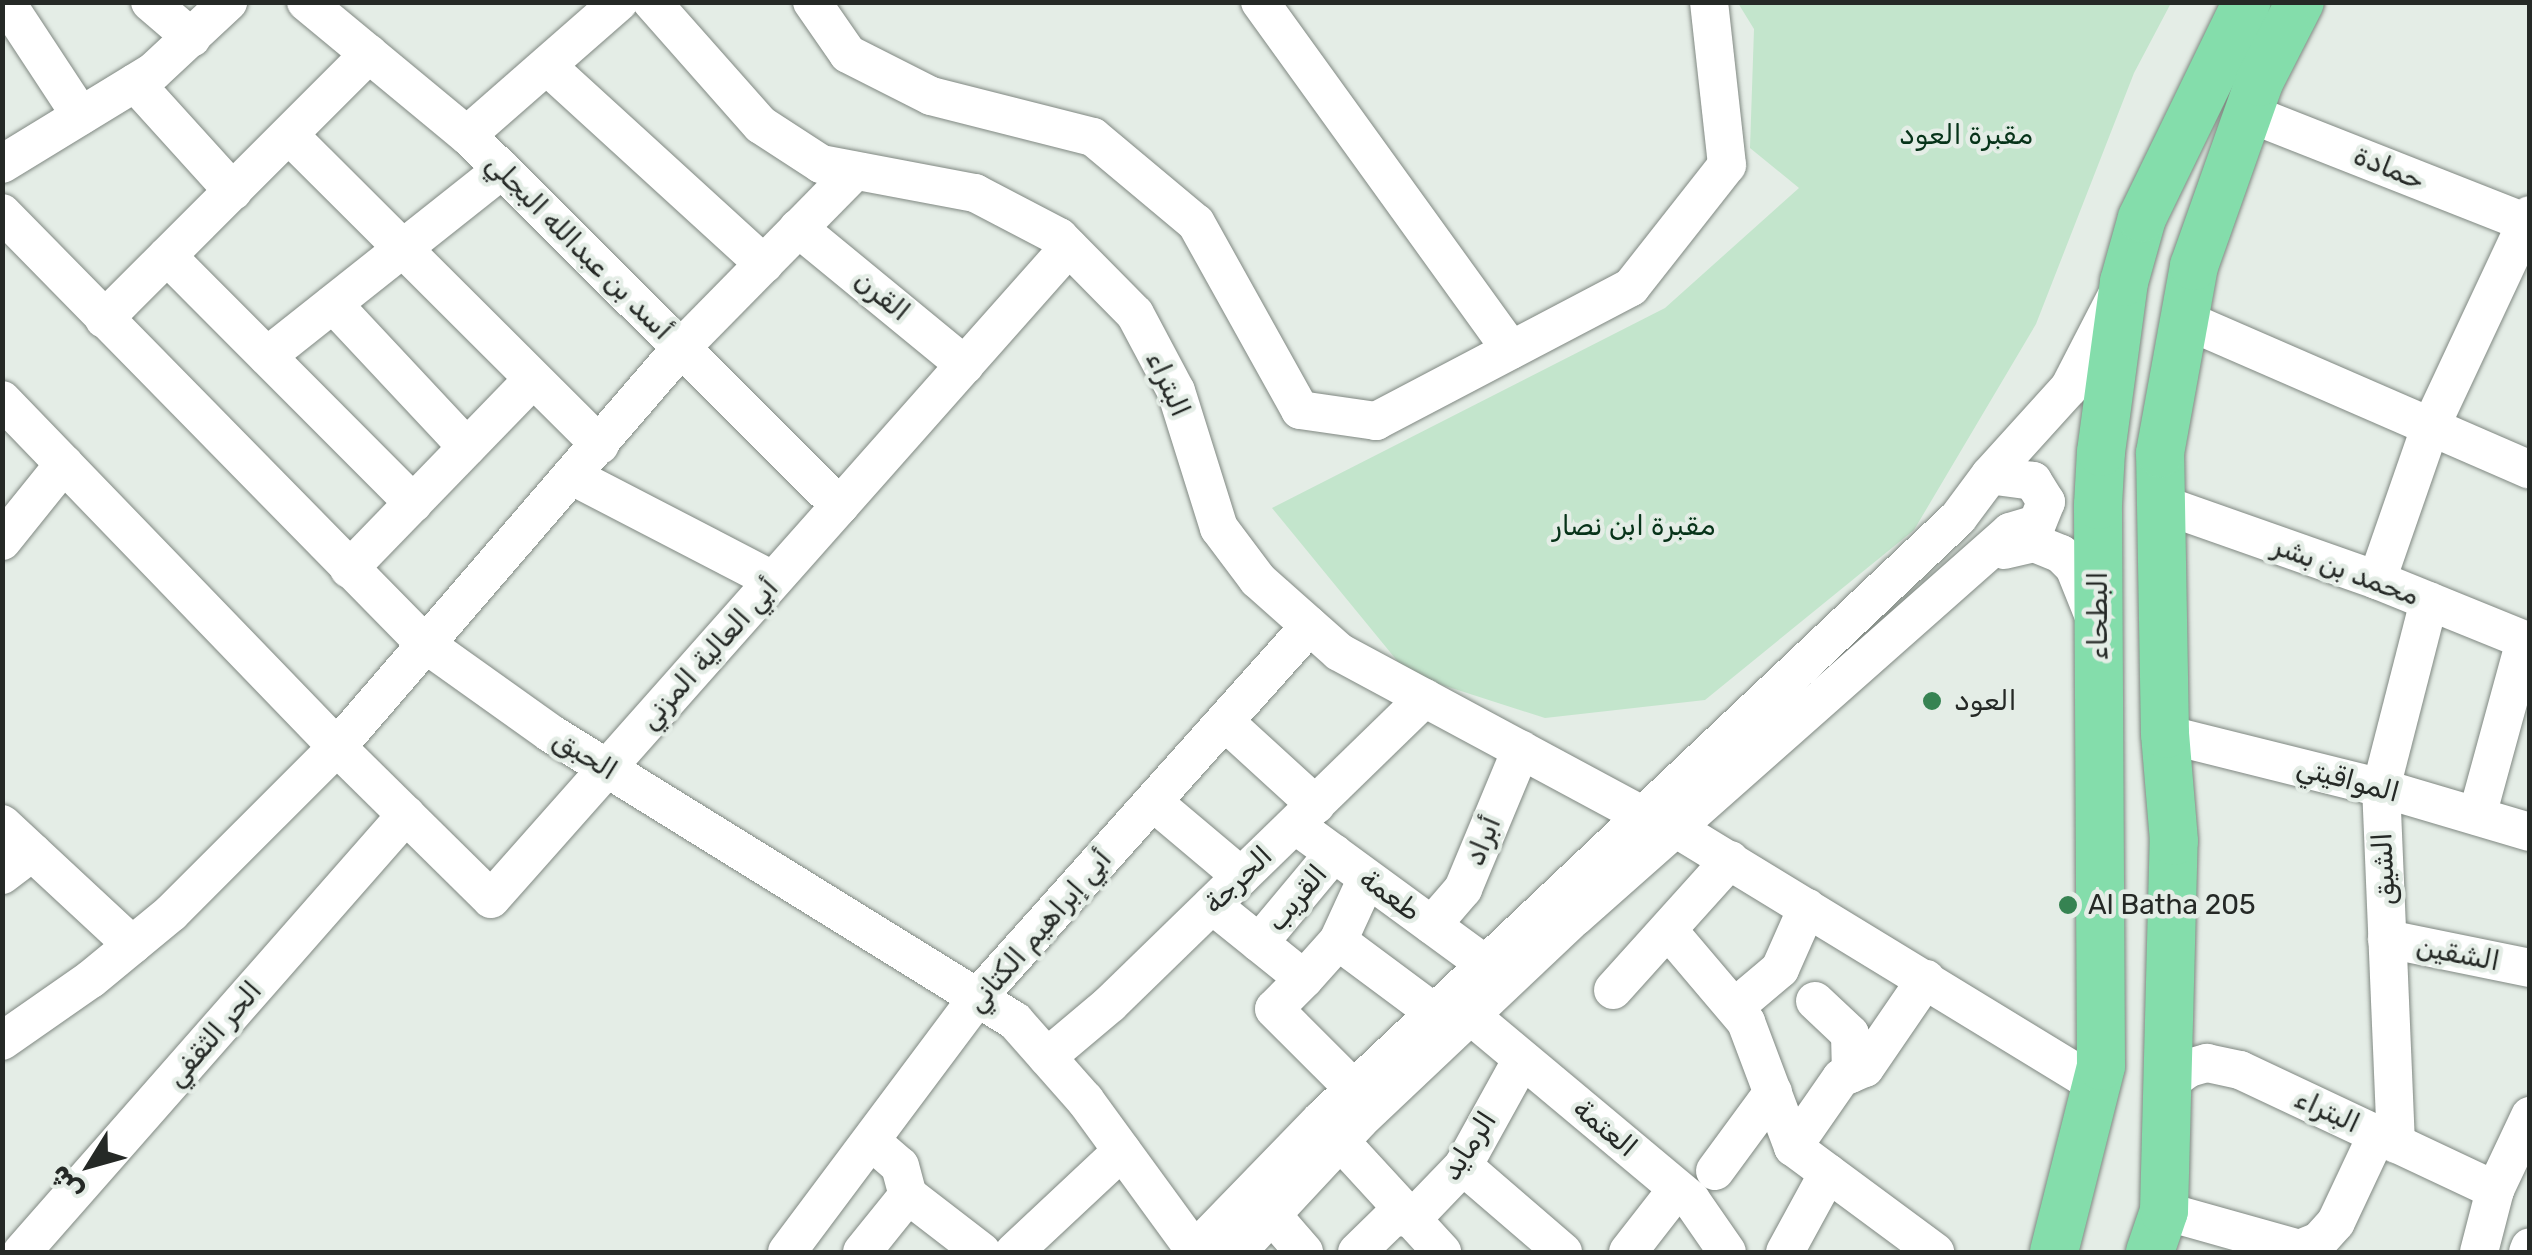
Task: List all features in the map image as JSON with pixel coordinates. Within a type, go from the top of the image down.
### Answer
[{"type":"main road","name":"البطحاء","points":[[2054,1252],[2101,1066],[2100,452],[2124,282],[2142,218],[2247,2]]},
{"type":"main road","points":[[2157,1232],[2166,1096],[2174,842],[2166,734],[2160,452],[2194,266],[2248,113],[2300,2]]},
{"type":"street","points":[[6,2],[82,116]]},
{"type":"street","points":[[150,2],[192,38]]},
{"type":"street","points":[[2,164],[135,83],[192,38],[228,2]]},
{"type":"street","name":"أسد بن عبدالله البجلي","points":[[306,2],[468,135],[840,506]]},
{"type":"street","points":[[468,135],[619,2]]},
{"type":"street","name":"البتراء","points":[[652,2],[761,126],[821,164],[975,193],[1059,236],[1135,314],[1176,390],[1219,528],[1258,580],[1339,652],[1730,860],[2096,1085]]},
{"type":"street","points":[[812,2],[848,54],[931,96],[1093,136],[1196,223],[1300,410],[1376,422],[1632,287],[1727,165],[1709,2]]},
{"type":"street","points":[[1260,2],[1512,350]]},
{"type":"street","points":[[104,319],[369,54]]},
{"type":"street","points":[[546,66],[764,264]]},
{"type":"street","points":[[135,83],[233,191]]},
{"type":"street","name":"حمادة","points":[[2248,113],[2528,221]]},
{"type":"street","points":[[289,135],[600,446]]},
{"type":"street","points":[[267,356],[502,170]]},
{"type":"street","points":[[2,1041],[171,912],[337,748],[681,348],[855,171]]},
{"type":"street","name":"الحبق","points":[[2,213],[424,644],[606,768],[1015,1021],[1122,1151],[1194,1252]]},
{"type":"street","points":[[2377,580],[2430,428],[2528,221]]},
{"type":"street","name":"القرن","points":[[798,228],[966,365]]},
{"type":"street","name":"أبي العالية المزني","points":[[2,400],[337,748],[491,899],[1070,247]]},
{"type":"street","points":[[168,256],[413,504]]},
{"type":"street","points":[[1194,1252],[1354,1088],[1452,1014],[1660,822],[1958,518],[1990,475],[2069,388],[2124,282]]},
{"type":"street","points":[[333,304],[467,447]]},
{"type":"street","points":[[2183,320],[2530,470]]},
{"type":"street","points":[[349,569],[533,379]]},
{"type":"street","points":[[2,541],[64,464]]},
{"type":"street","points":[[1238,1252],[1452,1014],[1486,965],[2010,532],[2037,524],[2046,502],[2033,481],[1990,475]]},
{"type":"street","points":[[572,476],[774,580]]},
{"type":"street","name":"محمد بن بشر","points":[[2161,504],[2377,580],[2528,641]]},
{"type":"street","points":[[1978,560],[2012,547],[2048,545],[2074,567],[2098,630]]},
{"type":"street","name":"الشيق","points":[[2387,1140],[2387,940],[2380,788],[2429,601]]},
{"type":"street","name":"أبي إبراهيم الكتاني","points":[[788,1252],[978,998],[1310,626]]},
{"type":"street","points":[[2477,816],[2528,641]]},
{"type":"street","name":"الحرجة","points":[[1047,1058],[1110,1004],[1425,698]]},
{"type":"street","name":"طعمة","points":[[1225,722],[1334,853],[1486,965]]},
{"type":"street","name":"المواقيتي","points":[[2166,734],[2380,788],[2530,832]]},
{"type":"street","name":"أبراد","points":[[1432,925],[1463,889],[1521,750]]},
{"type":"street","points":[[1153,802],[1242,876]]},
{"type":"street","name":"الحر الثقفي","points":[[22,1252],[406,814]]},
{"type":"street","points":[[2,824],[132,944]]},
{"type":"street","points":[[2,875],[32,852]]},
{"type":"street","name":"القريب","points":[[1259,943],[1334,853]]},
{"type":"street","points":[[1613,990],[1730,860]]},
{"type":"street","points":[[1354,1088],[1274,1009],[1338,941],[1367,878]]},
{"type":"street","points":[[1212,905],[1304,979]]},
{"type":"street","points":[[1735,1007],[1780,969],[1807,908]]},
{"type":"street","points":[[1668,930],[1746,1022],[1793,1147],[1936,1252]]},
{"type":"street","name":"الشقين","points":[[2387,940],[2530,968]]},
{"type":"street","name":"العتمة","points":[[1338,941],[1522,1059],[1691,1200],[1727,1252]]},
{"type":"street","points":[[1793,1147],[1841,1078],[1865,1068],[1926,979]]},
{"type":"street","points":[[1815,1001],[1850,1034],[1851,1074]]},
{"type":"street","name":"الرمايد","points":[[1357,1252],[1393,1217],[1413,1218],[1464,1166],[1522,1059]]},
{"type":"street","name":"البتراء","points":[[2166,1096],[2175,1078],[2189,1068],[2208,1064],[2240,1070],[2495,1190]]},
{"type":"street","points":[[1715,1171],[1774,1092]]},
{"type":"street","points":[[2480,1252],[2495,1190],[2530,1116]]},
{"type":"street","points":[[2157,1232],[2300,1249],[2319,1241],[2336,1222],[2387,1140]]},
{"type":"street","points":[[871,1141],[900,1166],[908,1195],[982,1252]]},
{"type":"street","points":[[1340,1141],[1442,1252]]},
{"type":"street","points":[[1014,1252],[1122,1151]]},
{"type":"street","points":[[1464,1166],[1547,1248]]},
{"type":"street","points":[[1785,1252],[1828,1173]]},
{"type":"street","points":[[1628,1252],[1677,1189]]},
{"type":"street","points":[[862,1252],[908,1195]]},
{"type":"street","points":[[1272,1216],[1304,1252]]},
{"type":"green space","name":"مقبرة ابن نصار","points":[[1738,3],[2171,3],[2134,73],[2036,324],[1914,530],[1705,700],[1545,718],[1408,674],[1272,508],[1665,308],[1799,188],[1750,148],[1754,29]]},
{"type":"place","name":"العود","points":[[1932,701]]},
{"type":"place","name":"Al Batha 205","points":[[2068,905]]},
{"type":"park label","name":"مقبرة العود","points":[[1966,135]]}]
